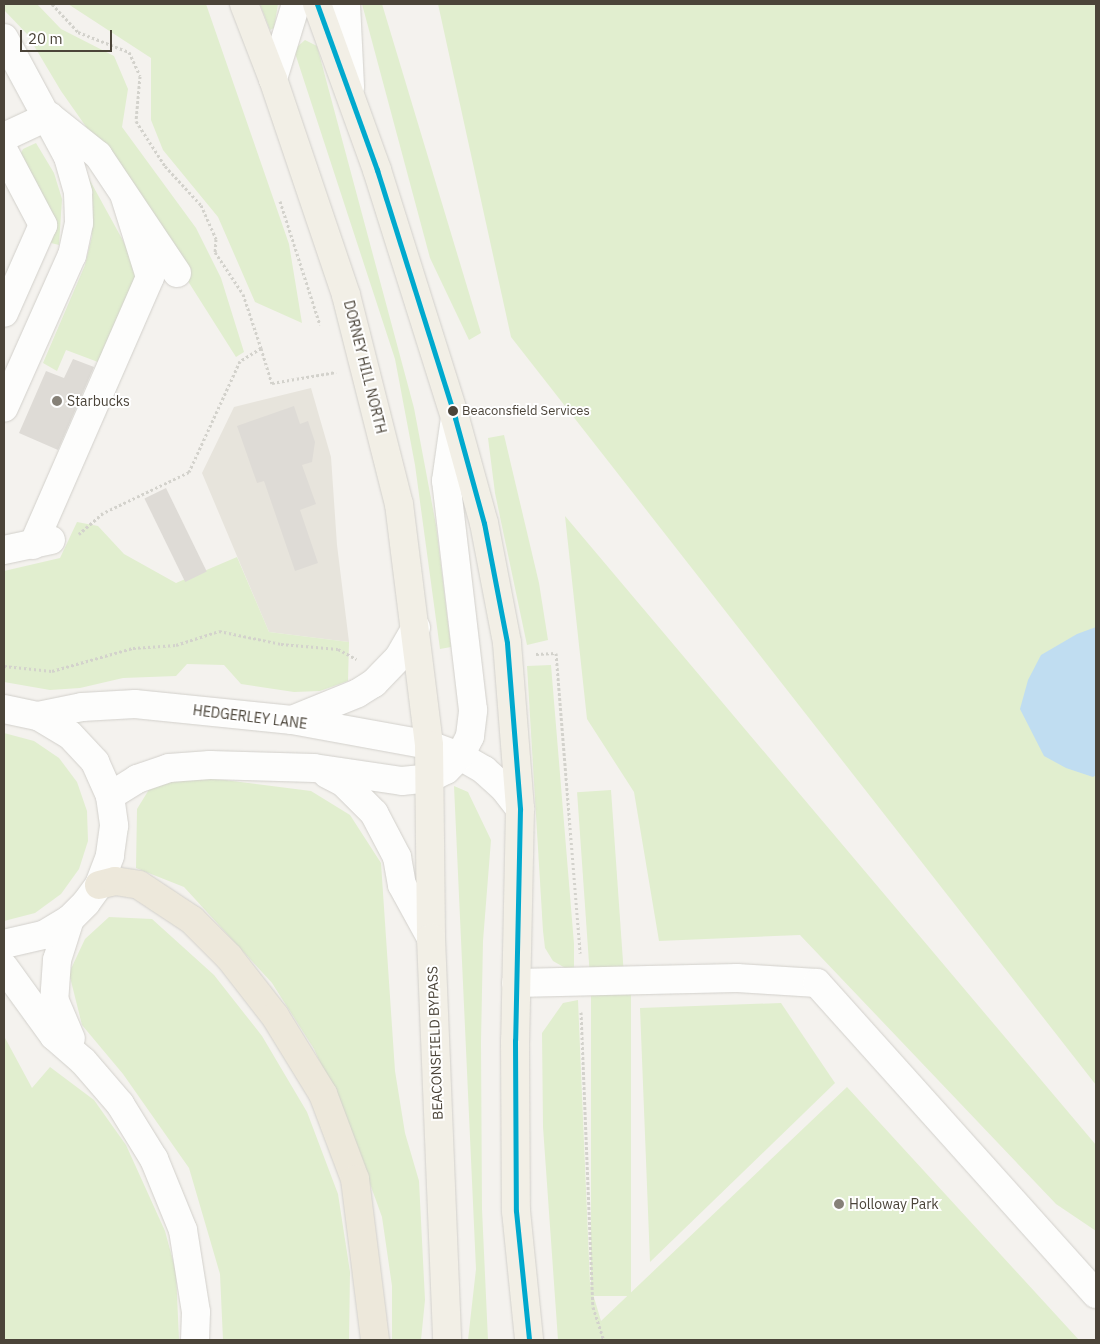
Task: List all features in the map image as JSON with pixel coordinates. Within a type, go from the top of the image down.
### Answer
[{"type":"highway","points":[[99,884],[115,880],[139,885],[192,920],[229,958],[275,1016],[323,1094],[355,1180],[375,1340]]},
{"type":"main road","name":"DORNEY HILL NORTH","points":[[244,4],[273,79],[346,295],[365,365],[399,504],[416,627],[429,745]]},
{"type":"main road","points":[[317,4],[350,93],[455,418],[484,523],[507,643],[520,809],[516,983],[516,1211],[529,1340]]},
{"type":"main road","name":"BEACONSFIELD BYPASS","points":[[429,745],[432,938],[447,1340]]},
{"type":"street","points":[[273,79],[296,4]]},
{"type":"street","points":[[346,4],[350,93]]},
{"type":"street","points":[[4,38],[49,116],[68,157],[78,192],[79,223],[72,255],[4,408]]},
{"type":"street","points":[[4,137],[49,116]]},
{"type":"street","points":[[49,116],[98,155],[177,273]]},
{"type":"street","points":[[4,151],[38,211],[43,225],[4,313]]},
{"type":"street","points":[[33,545],[150,277],[125,197]]},
{"type":"street","points":[[110,796],[137,779],[170,768],[210,765],[314,768],[402,781],[430,778],[446,770],[460,756],[470,736],[473,710],[446,481],[455,418]]},
{"type":"street","points":[[4,550],[53,540],[77,496]]},
{"type":"street","points":[[292,720],[358,693],[374,683],[399,656],[416,627]]},
{"type":"street","name":"HEDGERLEY LANE","points":[[38,716],[82,707],[135,704],[292,720],[429,745],[460,756],[503,787],[520,809]]},
{"type":"street","points":[[4,709],[38,716],[70,735],[95,762],[110,796],[114,826],[110,856],[99,884],[70,919],[43,935],[4,944]]},
{"type":"street","points":[[314,768],[344,782],[374,813],[397,857],[402,884],[432,938]]},
{"type":"street","points":[[70,919],[57,960],[54,1000],[64,1027],[84,1061],[120,1104],[154,1159],[182,1230],[196,1312],[195,1340]]},
{"type":"street","points":[[4,967],[54,1036],[84,1061]]},
{"type":"street","points":[[516,983],[737,978],[817,983],[1096,1294]]},
{"type":"path","points":[[277,193],[323,334]]},
{"type":"path","points":[[261,348],[272,383],[336,372],[333,363]]},
{"type":"path","points":[[4,666],[52,671],[133,648],[176,645],[219,631],[281,644],[338,649],[362,662]]},
{"type":"shaded area","points":[[311,388],[331,457],[337,545],[349,642],[269,632],[202,473],[234,407]]},
{"type":"green space","points":[[4,4],[37,4],[61,29],[114,56],[128,89],[122,127],[196,228],[221,278],[244,352],[236,357],[129,188],[61,91],[27,34],[4,10]]},
{"type":"green space","points":[[68,4],[206,4],[289,244],[302,323],[255,302],[218,217],[163,150],[151,120],[151,58]]},
{"type":"green space","points":[[260,4],[278,4],[274,28],[270,30]]},
{"type":"green space","points":[[362,4],[382,4],[481,333],[469,340],[430,258]]},
{"type":"green space","points":[[438,4],[1096,4],[1096,1085],[511,337]]},
{"type":"green space","points":[[305,40],[317,46],[414,408],[436,525],[451,647],[440,649],[415,465],[395,359],[295,53],[297,47]]},
{"type":"green space","points":[[36,143],[54,173],[62,199],[59,245],[47,242],[18,159],[23,149]]},
{"type":"green space","points":[[82,166],[132,257],[138,279],[98,362],[66,350],[57,371],[43,363],[85,265],[92,236]]},
{"type":"green space","points":[[504,435],[539,583],[548,640],[527,645],[495,493],[488,438]]},
{"type":"green space","points":[[565,516],[1096,1145],[1096,1231],[1056,1204],[800,935],[659,941],[634,792],[587,719]]},
{"type":"green space","points":[[77,522],[98,526],[124,554],[176,583],[237,557],[269,632],[349,642],[348,681],[320,691],[294,692],[241,684],[224,665],[187,664],[176,676],[123,678],[80,688],[50,690],[4,682],[4,571],[60,558]]},
{"type":"green space","points":[[551,665],[574,944],[574,973],[553,961],[545,948],[543,931],[527,666]]},
{"type":"green space","points":[[4,733],[34,741],[59,758],[77,782],[87,811],[88,841],[79,869],[61,894],[35,913],[4,921]]},
{"type":"green space","points":[[178,774],[311,791],[350,815],[381,863],[395,1071],[405,1133],[419,1181],[425,1300],[421,1340],[392,1340],[392,1286],[382,1217],[347,1120],[314,1049],[272,983],[184,887],[136,868],[137,809],[153,783]]},
{"type":"green space","points":[[454,786],[468,792],[491,840],[483,941],[481,1042],[482,1209],[488,1340],[468,1340],[476,1269]]},
{"type":"green space","points":[[611,790],[624,975],[590,977],[577,792]]},
{"type":"green space","points":[[109,917],[152,919],[214,975],[262,1036],[307,1112],[338,1194],[350,1272],[349,1340],[223,1340],[220,1274],[189,1168],[123,1074],[82,1025],[69,973],[85,939]]},
{"type":"green space","points":[[591,990],[631,990],[631,1296],[591,1296]]},
{"type":"green space","name":"Holloway Park","points":[[578,1000],[590,1284],[601,1321],[847,1087],[1079,1340],[558,1340],[543,1127],[542,1033],[563,1003]]},
{"type":"green space","points":[[781,1003],[835,1083],[650,1262],[640,1008]]},
{"type":"green space","points":[[4,1036],[32,1088],[50,1067],[94,1100],[126,1145],[165,1231],[176,1272],[179,1340],[4,1340]]},
{"type":"water","points":[[1096,627],[1096,775],[1093,777],[1066,768],[1044,756],[1020,709],[1028,680],[1041,655],[1077,634]]},
{"type":"building","name":"Starbucks","points":[[73,359],[94,367],[58,450],[19,433],[46,371],[64,378]]},
{"type":"building","points":[[294,406],[300,424],[308,421],[315,442],[312,462],[302,465],[316,504],[300,510],[318,563],[295,571],[264,481],[257,483],[237,426]]},
{"type":"building","points":[[166,488],[207,572],[185,582],[144,499]]},
{"type":"transit line","points":[[317,4],[377,170],[455,418],[484,523],[507,643],[520,809],[515,1040],[516,1211],[529,1340]]},
{"type":"place","name":"Starbucks","points":[[57,401]]},
{"type":"place","name":"Beaconsfield Services","points":[[453,411]]},
{"type":"place","name":"Holloway Park","points":[[839,1204]]}]
